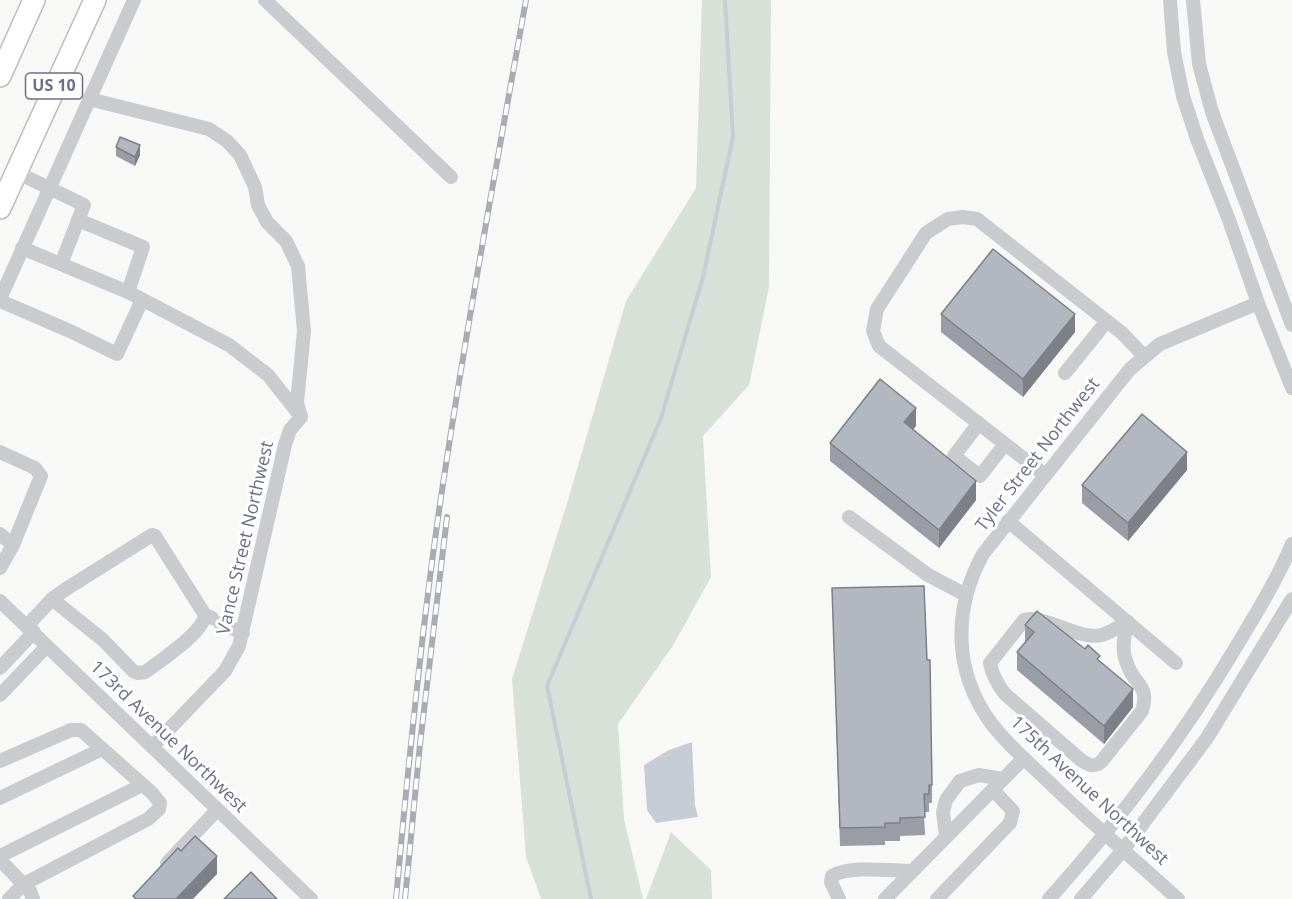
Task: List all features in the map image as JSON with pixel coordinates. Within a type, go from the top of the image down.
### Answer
[{"type":"highway","name":"US 10","points":[[0,208],[94,0]]},
{"type":"highway","name":"US 10","points":[[0,76],[29,7]]},
{"type":"street","points":[[134,0],[0,300],[117,354],[142,300]]},
{"type":"street","points":[[265,0],[451,177]]},
{"type":"street","points":[[1170,0],[1174,52],[1183,96],[1258,303],[1292,388]]},
{"type":"street","points":[[1193,0],[1199,64],[1212,112],[1292,324]]},
{"type":"street","points":[[89,99],[209,129],[227,141],[240,155],[255,188],[258,205],[267,222],[286,241],[297,266],[304,331],[297,403],[301,417]]},
{"type":"street","points":[[16,172],[84,205],[61,264]]},
{"type":"street","points":[[1045,475],[879,346],[873,331],[876,309],[926,233],[948,219],[963,217],[977,219],[1107,321],[1144,356]]},
{"type":"street","points":[[78,220],[143,247],[128,292]]},
{"type":"street","points":[[22,248],[128,292],[240,352],[268,375],[301,417]]},
{"type":"street","name":"Tyler Street Northwest","points":[[979,704],[962,657],[962,615],[972,574],[983,554],[1117,384],[1144,356],[1160,344],[1178,335],[1258,303]]},
{"type":"street","points":[[1065,373],[1107,321]]},
{"type":"street","name":"Vance Street Northwest","points":[[152,747],[225,671],[239,646],[285,445],[290,430],[301,417]]},
{"type":"street","points":[[979,423],[954,456],[980,476],[1005,444]]},
{"type":"street","points":[[0,452],[35,468],[41,476],[13,546],[0,568]]},
{"type":"street","points":[[849,517],[928,575],[966,596]]},
{"type":"street","points":[[1008,521],[1176,663]]},
{"type":"street","points":[[0,534],[13,546]]},
{"type":"street","points":[[0,668],[52,599],[152,535],[155,536],[212,619],[243,633]]},
{"type":"street","points":[[1049,899],[1104,835],[1181,733],[1216,681],[1267,595],[1292,544]]},
{"type":"street","points":[[1081,899],[1123,850],[1207,738],[1291,604],[1267,595]]},
{"type":"street","points":[[52,599],[103,640],[119,659],[138,673],[145,672],[194,633],[202,623],[212,619]]},
{"type":"street","name":"173rd Avenue Northwest","points":[[0,601],[311,899]]},
{"type":"street","points":[[1043,619],[1092,636],[1103,634],[1128,622],[1124,638],[1126,663],[1142,688],[1145,697],[1142,711],[1101,762],[1096,766],[1090,766],[1005,694],[999,686],[990,663],[1024,620],[1043,619]]},
{"type":"street","points":[[0,695],[47,646]]},
{"type":"street","name":"175th Avenue Northwest","points":[[979,704],[991,723],[1024,758],[1104,835],[1178,899]]},
{"type":"street","points":[[0,761],[71,730],[81,730],[152,793],[160,803],[154,815],[24,884],[9,899]]},
{"type":"street","points":[[0,798],[102,748]]},
{"type":"street","points":[[885,899],[1024,758]]},
{"type":"street","points":[[946,837],[943,812],[946,800],[960,781],[979,775],[1004,779]]},
{"type":"street","points":[[33,899],[30,891],[0,858],[142,785]]},
{"type":"street","points":[[937,899],[1010,823],[1013,811],[993,790]]},
{"type":"street","points":[[157,874],[217,810]]},
{"type":"street","points":[[839,899],[831,882],[832,876],[837,872],[912,871]]},
{"type":"shaded area","points":[[702,0],[771,0],[769,287],[749,385],[703,436],[711,577],[674,644],[618,724],[624,819],[643,899],[541,899],[526,857],[512,679],[568,500],[626,301],[696,188]]},
{"type":"shaded area","points":[[692,742],[695,805],[698,817],[656,823],[647,810],[644,765],[669,750]]},
{"type":"shaded area","points":[[671,832],[711,870],[712,899],[646,899]]},
{"type":"building","points":[[120,137],[140,145],[135,157],[116,147]]},
{"type":"building","points":[[993,249],[1075,314],[1023,379],[941,314]]},
{"type":"building","points":[[880,379],[916,408],[904,422],[976,481],[939,530],[830,443]]},
{"type":"building","points":[[1142,414],[1187,452],[1128,523],[1082,485]]},
{"type":"building","points":[[924,586],[927,660],[930,660],[932,785],[929,785],[929,794],[924,794],[925,817],[900,818],[900,823],[885,823],[885,827],[840,828],[832,588]]},
{"type":"building","points":[[1037,611],[1085,649],[1088,645],[1100,656],[1097,659],[1133,689],[1104,726],[1017,652],[1034,632],[1025,625]]},
{"type":"building","points":[[195,836],[217,856],[176,899],[136,899],[133,896],[178,848],[181,851]]},
{"type":"building","points":[[251,872],[277,899],[224,899]]},
{"type":"waterway","points":[[591,899],[547,686],[661,418],[703,277],[733,137],[725,0]]},
{"type":"railway","points":[[396,899],[415,701],[440,504],[470,315],[526,0]]},
{"type":"railway","points":[[405,899],[420,744],[447,517]]}]
